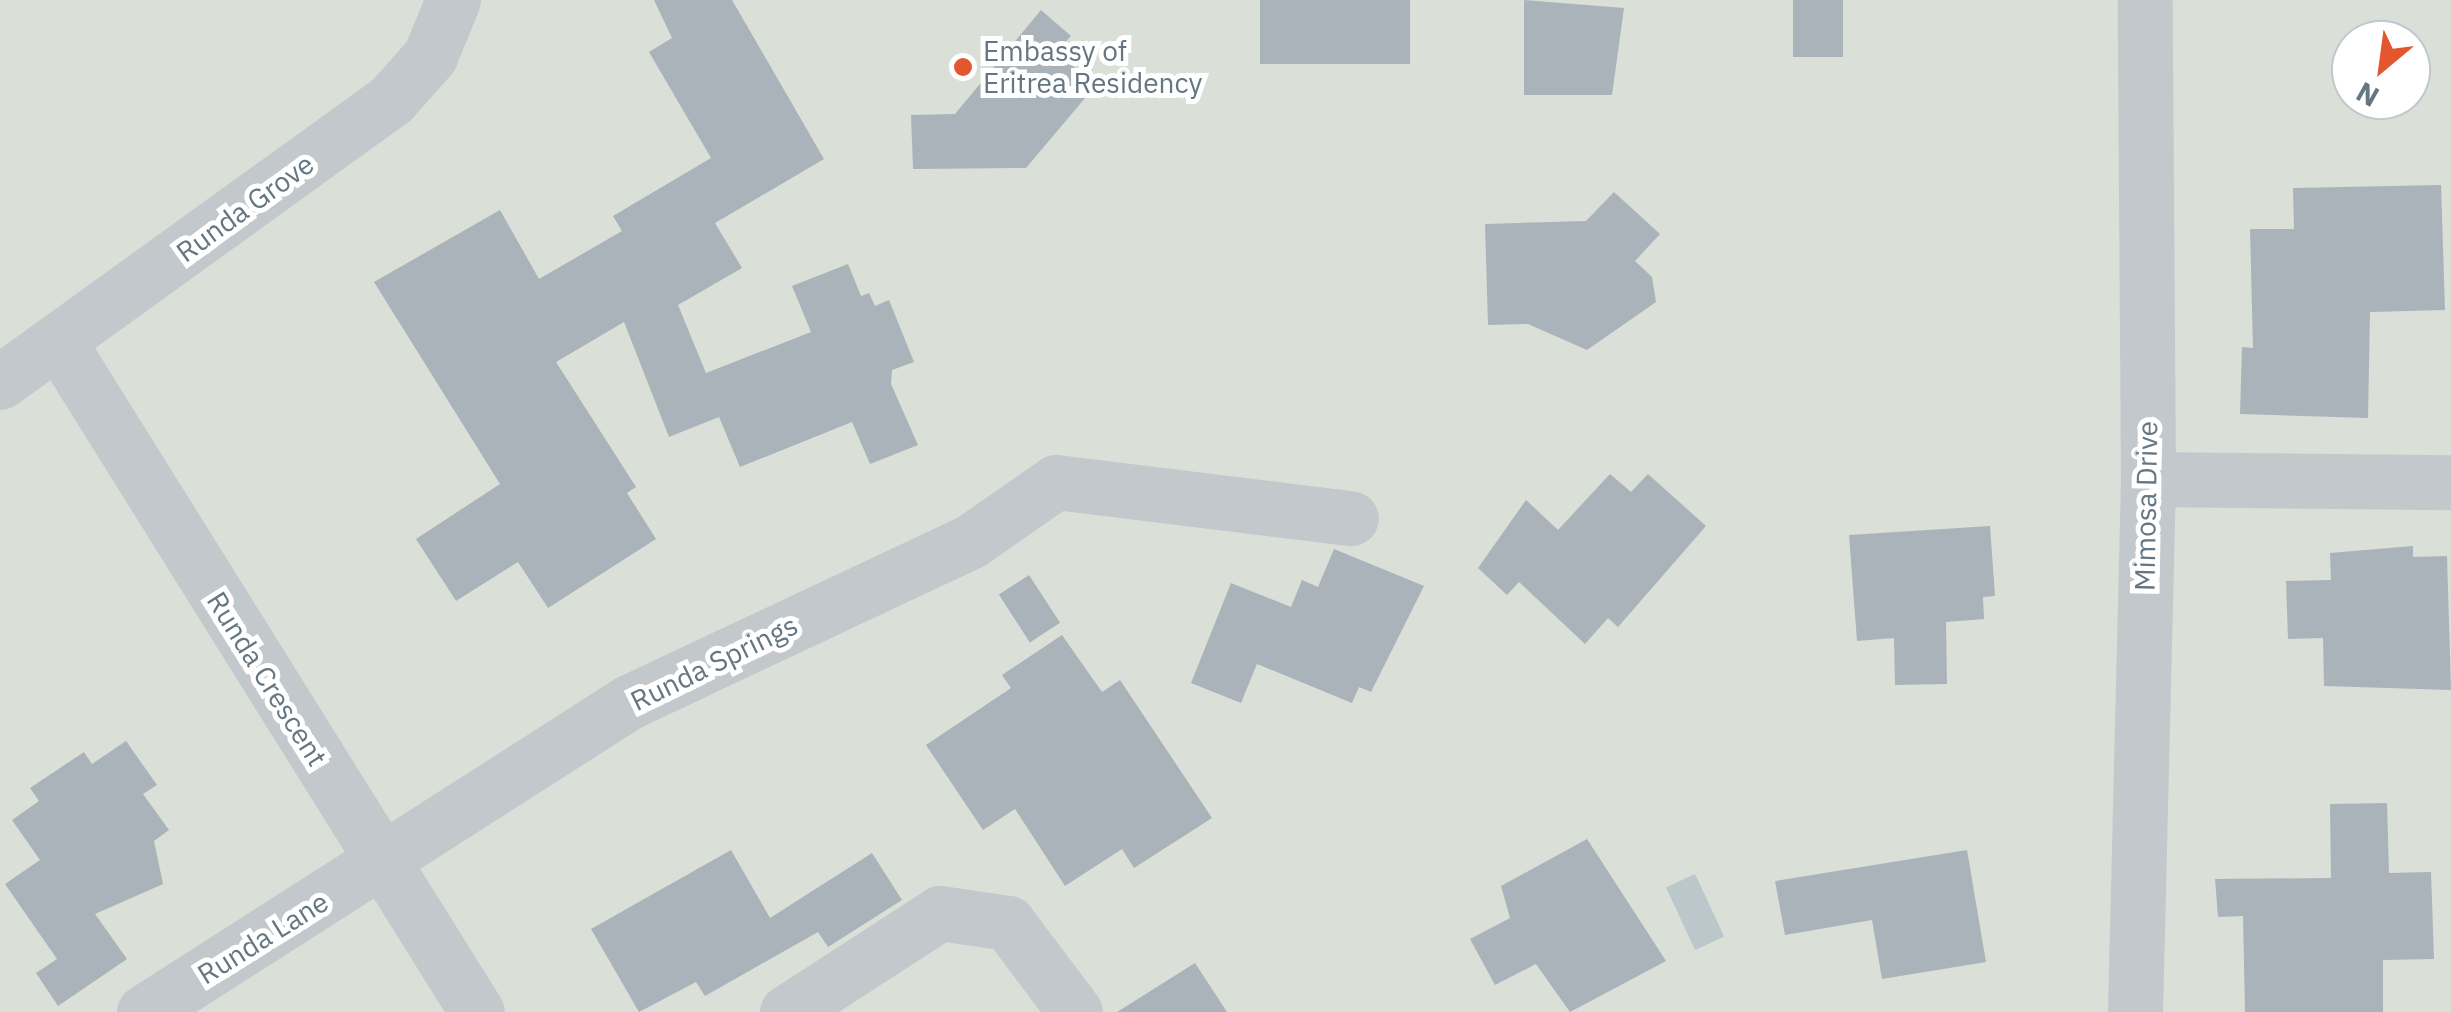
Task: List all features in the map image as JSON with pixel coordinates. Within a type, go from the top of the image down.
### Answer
[{"type":"street","name":"Runda Grove","points":[[0,382],[60,344],[391,100],[430,56],[453,0]]},
{"type":"street","name":"Mimosa Drive","points":[[2135,1012],[2148,478],[2144,0]]},
{"type":"street","name":"Runda Crescent","points":[[60,344],[477,1012]]},
{"type":"street","points":[[2148,478],[2451,482]]},
{"type":"street","name":"Runda Springs","points":[[382,864],[629,702],[972,541],[1056,482],[1351,518]]},
{"type":"street","name":"Runda Lane","points":[[144,1012],[382,864]]},
{"type":"street","points":[[788,1012],[940,913],[1008,923],[1075,1012]]},
{"type":"shaded area","points":[[0,0],[2451,0],[2451,1012],[0,1012]]},
{"type":"shaded area","points":[[1695,874],[1724,937],[1695,950],[1666,888]]},
{"type":"building","points":[[654,0],[732,0],[824,159],[715,223],[742,268],[678,305],[706,373],[811,332],[792,286],[848,264],[861,296],[869,293],[875,306],[889,300],[914,362],[892,370],[891,384],[918,445],[870,464],[852,422],[740,467],[719,417],[669,437],[624,322],[556,362],[636,487],[627,493],[656,539],[548,608],[518,562],[456,601],[416,539],[500,484],[374,282],[500,210],[539,279],[622,231],[613,216],[711,158],[649,52],[672,38]]},
{"type":"building","points":[[1260,0],[1410,0],[1410,64],[1260,64]]},
{"type":"building","points":[[1524,0],[1624,8],[1612,95],[1524,95]]},
{"type":"building","points":[[1793,0],[1843,0],[1843,57],[1793,57]]},
{"type":"building","points":[[1041,10],[1071,36],[1056,52],[1096,85],[1026,168],[913,169],[911,115],[955,114]]},
{"type":"building","points":[[2441,185],[2445,310],[2370,312],[2368,418],[2240,414],[2242,347],[2253,348],[2250,229],[2294,229],[2293,188]]},
{"type":"building","points":[[1614,192],[1660,234],[1635,261],[1652,277],[1656,302],[1587,350],[1528,324],[1488,325],[1485,224],[1586,221]]},
{"type":"building","points":[[1610,474],[1631,492],[1648,474],[1706,526],[1618,627],[1608,618],[1585,644],[1519,582],[1507,595],[1478,568],[1526,500],[1558,530]]},
{"type":"building","points":[[1990,526],[1995,596],[1983,597],[1984,619],[1946,622],[1947,684],[1895,685],[1894,638],[1857,641],[1849,535]]},
{"type":"building","points":[[2413,546],[2413,557],[2447,556],[2451,690],[2324,686],[2323,638],[2288,639],[2286,581],[2331,580],[2330,553]]},
{"type":"building","points":[[1334,549],[1424,586],[1371,692],[1359,687],[1352,703],[1257,664],[1241,703],[1191,683],[1231,583],[1291,607],[1302,580],[1318,587]]},
{"type":"building","points":[[1029,575],[1060,623],[1030,642],[999,595]]},
{"type":"building","points":[[1062,635],[1102,692],[1120,680],[1212,818],[1134,868],[1122,849],[1065,886],[1015,809],[983,830],[926,745],[1011,688],[1002,675]]},
{"type":"building","points":[[126,741],[157,785],[143,794],[169,830],[154,841],[163,884],[95,914],[127,959],[58,1006],[36,973],[57,959],[5,884],[40,860],[12,820],[39,801],[30,788],[84,752],[92,764]]},
{"type":"building","points":[[2387,803],[2389,873],[2431,872],[2434,959],[2383,960],[2383,1012],[2245,1012],[2243,916],[2218,917],[2215,879],[2331,878],[2330,804]]},
{"type":"building","points":[[1587,839],[1666,961],[1570,1012],[1536,964],[1495,985],[1470,939],[1510,918],[1501,886]]},
{"type":"building","points":[[731,850],[770,918],[872,853],[902,900],[828,947],[818,932],[705,996],[696,982],[639,1012],[591,929]]},
{"type":"building","points":[[1967,850],[1986,962],[1882,979],[1872,920],[1785,935],[1775,881]]},
{"type":"building","points":[[1195,963],[1227,1012],[1117,1012]]},
{"type":"place","name":"Embassy of Eritrea Residency","points":[[963,67]]}]
